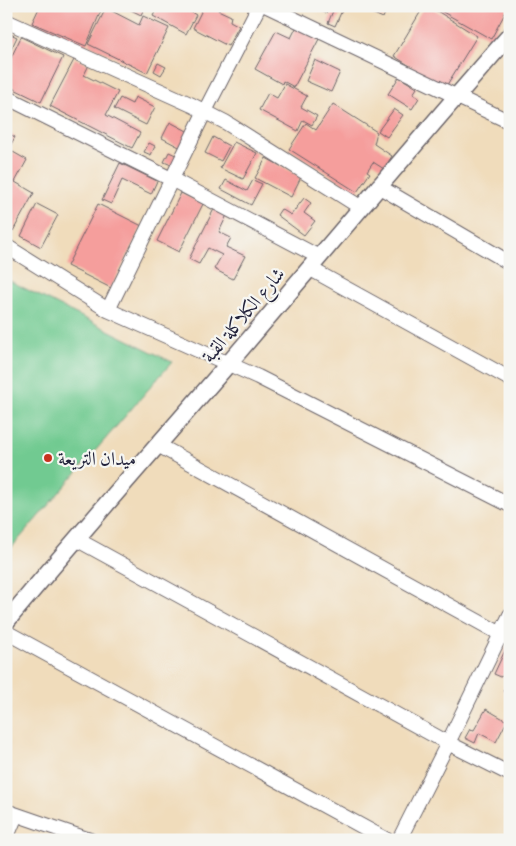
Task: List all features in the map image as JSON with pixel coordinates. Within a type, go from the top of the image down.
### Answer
[{"type":"street","points":[[108,310],[205,111],[259,6]]},
{"type":"street","points":[[267,6],[510,122]]},
{"type":"street","points":[[6,21],[205,111],[360,208]]},
{"type":"street","name":"شارع الكلاكلة القبة","points":[[9,614],[229,364],[378,186],[510,35]]},
{"type":"street","points":[[6,97],[172,180],[510,379]]},
{"type":"street","points":[[378,186],[510,263]]},
{"type":"street","points":[[6,246],[108,310],[258,377],[510,505]]},
{"type":"street","points":[[158,445],[505,636]]},
{"type":"street","points":[[76,539],[448,743],[510,774]]},
{"type":"street","points":[[399,840],[505,636],[510,615]]},
{"type":"street","points":[[6,632],[387,840]]},
{"type":"street","points":[[6,839],[11,813],[90,840]]},
{"type":"green space","name":"ميدان التريعة","points":[[6,279],[172,362],[6,554]]},
{"type":"building","points":[[40,6],[103,6],[86,46],[32,23]]},
{"type":"building","points":[[123,6],[145,6],[141,15]]},
{"type":"building","points":[[154,6],[181,6],[196,15],[186,34],[153,16],[157,8]]},
{"type":"building","points":[[204,6],[219,6],[218,10],[231,16],[230,21],[239,26],[228,46],[193,28]]},
{"type":"building","points":[[312,6],[330,6],[326,13]]},
{"type":"building","points":[[335,6],[344,6],[335,26],[328,23]]},
{"type":"building","points":[[356,6],[388,6],[383,18]]},
{"type":"building","points":[[424,6],[429,6],[477,36],[445,88],[394,56]]},
{"type":"building","points":[[432,6],[509,6],[491,39]]},
{"type":"building","points":[[106,8],[139,25],[143,16],[169,28],[147,73],[88,44]]},
{"type":"building","points":[[297,26],[319,39],[294,87],[283,81],[282,84],[255,69],[276,31],[291,38]]},
{"type":"building","points":[[6,32],[17,37],[6,60]]},
{"type":"building","points":[[21,37],[63,57],[41,102],[6,85],[6,68]]},
{"type":"building","points":[[75,58],[89,65],[84,75],[118,92],[106,115],[140,133],[132,148],[50,106]]},
{"type":"building","points":[[315,60],[340,72],[331,92],[306,81]]},
{"type":"building","points":[[158,63],[166,67],[161,75],[154,71]]},
{"type":"building","points":[[399,77],[417,88],[413,94],[419,98],[412,109],[388,94]]},
{"type":"building","points":[[285,84],[307,96],[301,107],[317,116],[312,125],[303,120],[298,131],[259,110],[268,93],[277,98]]},
{"type":"building","points":[[135,97],[155,107],[146,125],[114,109],[120,98],[132,104]]},
{"type":"building","points":[[333,104],[377,132],[374,144],[392,156],[384,169],[373,162],[367,171],[370,173],[357,192],[289,149],[306,123],[316,130]]},
{"type":"building","points":[[394,109],[403,115],[387,137],[378,131]]},
{"type":"building","points":[[170,122],[191,133],[183,149],[162,138]]},
{"type":"building","points":[[6,132],[15,137],[6,153]]},
{"type":"building","points":[[213,137],[229,146],[221,161],[205,153]]},
{"type":"building","points":[[234,142],[257,153],[243,179],[220,168]]},
{"type":"building","points":[[149,143],[155,146],[151,155],[144,152]]},
{"type":"building","points":[[13,152],[27,160],[15,182],[34,193],[13,231],[6,228],[6,164]]},
{"type":"building","points":[[169,152],[178,156],[174,166],[164,162]]},
{"type":"building","points":[[266,158],[301,177],[291,197],[255,178]]},
{"type":"building","points":[[120,163],[157,181],[151,194],[122,180],[111,204],[102,200]]},
{"type":"building","points":[[226,180],[247,191],[253,180],[262,184],[251,205],[221,189]]},
{"type":"building","points":[[181,193],[203,204],[179,252],[157,241]]},
{"type":"building","points":[[304,198],[311,203],[304,213],[315,221],[304,235],[277,215],[281,209],[291,215]]},
{"type":"building","points":[[37,204],[58,215],[41,247],[21,236]]},
{"type":"building","points":[[98,204],[142,226],[111,288],[67,266]]},
{"type":"building","points":[[214,209],[227,215],[219,232],[231,238],[226,247],[245,256],[233,279],[214,269],[222,255],[208,248],[199,264],[189,259]]},
{"type":"building","points":[[508,644],[510,646],[510,676],[504,674],[501,677],[494,674]]},
{"type":"building","points":[[510,680],[510,695],[503,691]]},
{"type":"building","points":[[486,709],[507,721],[496,742],[479,733],[475,743],[465,738],[470,729],[474,730]]},
{"type":"place","name":"ميدان التريعة","points":[[48,458]]}]
